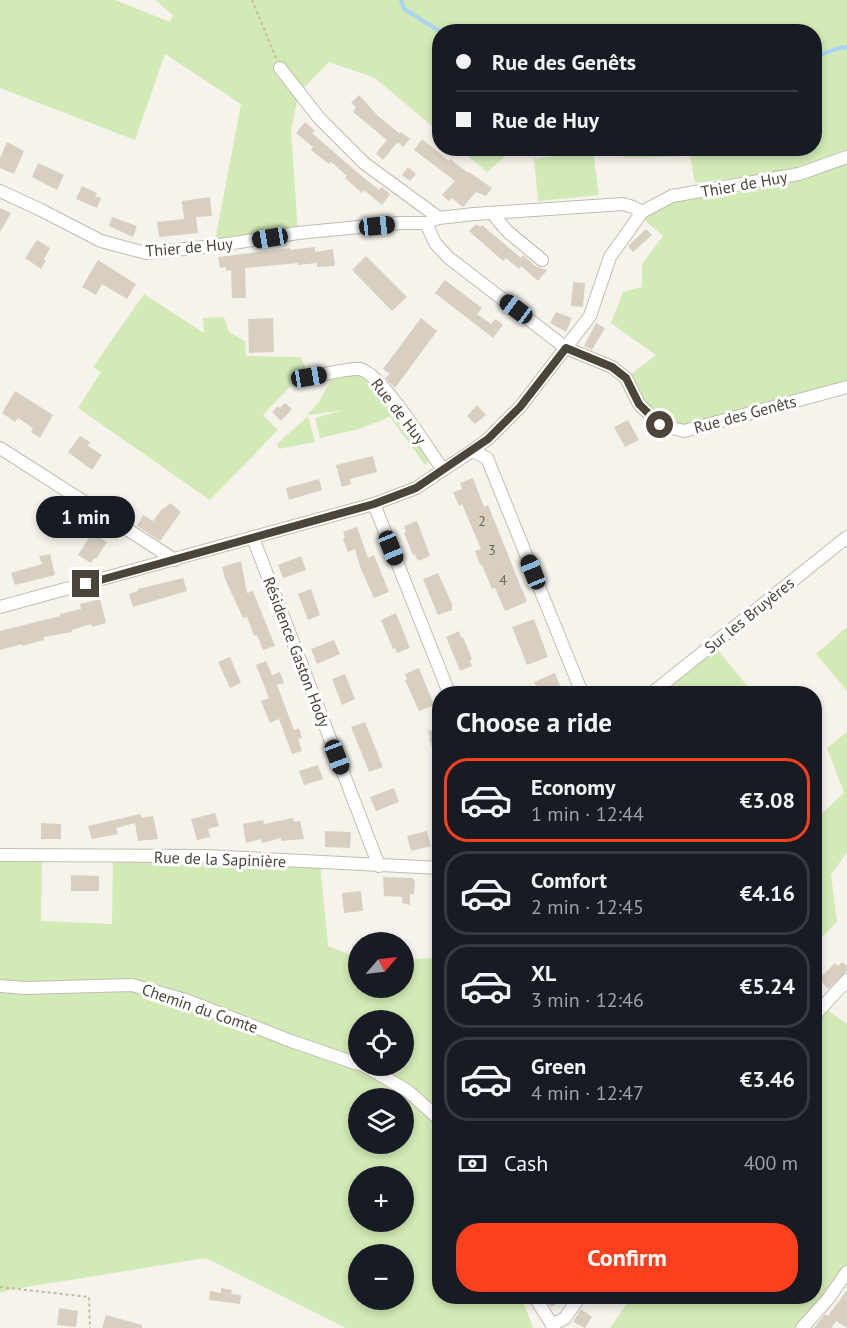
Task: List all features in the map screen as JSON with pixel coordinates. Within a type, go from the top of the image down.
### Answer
[{"type":"street","points":[[280,68],[319,118],[364,163],[439,218]]},
{"type":"street","name":"Thier de Huy","points":[[566,348],[590,316],[610,257],[642,212],[672,196],[799,174],[847,157]]},
{"type":"street","name":"Thier de Huy","points":[[0,191],[100,241],[146,253],[214,246],[298,233],[426,222],[439,218],[492,213],[623,204],[642,212]]},
{"type":"street","points":[[492,213],[507,231],[542,260]]},
{"type":"street","points":[[0,606],[374,504],[416,488],[472,451],[501,427],[520,407],[566,348],[449,258],[435,243],[426,222]]},
{"type":"street","name":"Rue des Genêts","points":[[566,348],[612,367],[626,378],[639,404],[649,416],[660,425],[684,430],[847,387]]},
{"type":"street","name":"Rue de Huy","points":[[309,377],[359,369],[371,374],[387,391],[443,470]]},
{"type":"street","points":[[0,448],[175,560]]},
{"type":"street","points":[[472,451],[487,459],[579,686]]},
{"type":"street","points":[[374,504],[446,686]]},
{"type":"street","name":"Sur les Bruyères","points":[[661,686],[847,537]]},
{"type":"street","name":"Résidence Gaston Hody","points":[[253,538],[379,866]]},
{"type":"street","name":"Rue de la Sapinière","points":[[0,855],[205,856],[432,868]]},
{"type":"street","points":[[822,1007],[847,980]]},
{"type":"street","name":"Chemin du Comte","points":[[0,986],[25,988],[132,985],[186,1000],[348,1061]]},
{"type":"street","points":[[382,1076],[408,1091],[432,1113]]},
{"type":"street","points":[[802,1328],[828,1299],[847,1272]]},
{"type":"street","points":[[539,1304],[553,1327],[565,1318],[575,1304]]},
{"type":"path","points":[[252,0],[280,68]]},
{"type":"path","points":[[0,1287],[89,1297],[90,1328]]},
{"type":"green space","points":[[0,0],[115,0],[170,22],[173,15],[155,0],[847,0],[847,149],[812,165],[782,172],[695,183],[690,156],[822,156],[822,24],[432,24],[432,126],[375,78],[329,62],[299,93],[291,130],[298,233],[214,246],[241,104],[165,54],[135,140],[0,88]]},
{"type":"green space","points":[[468,156],[506,156],[487,172]]},
{"type":"green space","points":[[556,156],[594,156],[599,195],[538,201],[534,159]]},
{"type":"green space","points":[[620,156],[690,156],[628,158]]},
{"type":"green space","points":[[847,157],[847,387],[684,431],[660,425],[626,378],[656,355],[611,323],[623,292],[642,287],[642,264],[663,236],[638,215],[699,191]]},
{"type":"green space","points":[[144,294],[204,333],[203,318],[224,317],[229,332],[245,341],[246,356],[301,357],[309,377],[297,379],[263,415],[278,430],[210,500],[78,408],[101,372],[93,367]]},
{"type":"green space","points":[[334,373],[371,374],[434,458],[425,465],[390,417],[359,429],[320,438],[315,418],[344,410],[307,415],[319,402]]},
{"type":"green space","points":[[308,416],[315,442],[279,449],[277,444]]},
{"type":"green space","points":[[847,627],[847,691],[816,654]]},
{"type":"green space","points":[[713,644],[747,686],[661,686]]},
{"type":"green space","points":[[847,732],[847,852],[831,875],[837,922],[822,937],[822,813],[844,793],[827,748]]},
{"type":"green space","points":[[0,855],[42,856],[41,921],[112,924],[113,857],[320,862],[328,946],[348,954],[348,998],[414,998],[414,959],[432,958],[432,1304],[524,1304],[533,1328],[346,1328],[206,1258],[0,1293]]},
{"type":"green space","points":[[822,1008],[847,1024],[847,1272],[822,1303]]},
{"type":"green space","points":[[626,1304],[821,1304],[802,1328],[610,1328]]},
{"type":"building","points":[[359,95],[378,116],[410,139],[403,147],[399,143],[396,144],[383,160],[376,153],[387,140],[353,112],[356,107],[351,103]]},
{"type":"building","points":[[305,122],[315,131],[312,133],[358,173],[379,190],[382,187],[390,194],[382,205],[364,190],[362,193],[331,162],[329,164],[311,150],[313,147],[296,133]]},
{"type":"building","points":[[422,139],[432,147],[432,156],[443,156],[449,161],[450,159],[492,188],[486,196],[476,192],[463,207],[452,198],[449,201],[442,195],[455,181],[414,150]]},
{"type":"building","points":[[7,142],[24,151],[14,174],[0,168],[0,158]]},
{"type":"building","points":[[38,163],[64,175],[57,190],[32,177]]},
{"type":"building","points":[[408,167],[416,174],[410,181],[402,175]]},
{"type":"building","points":[[82,186],[97,193],[95,196],[101,198],[97,208],[76,199]]},
{"type":"building","points":[[210,197],[212,216],[196,217],[198,233],[159,237],[157,222],[184,219],[182,201]]},
{"type":"building","points":[[0,208],[11,213],[0,232]]},
{"type":"building","points":[[112,217],[137,226],[133,237],[109,226]]},
{"type":"building","points":[[476,224],[480,227],[482,225],[521,258],[523,255],[535,266],[547,270],[538,281],[521,266],[519,269],[506,258],[503,261],[469,231]]},
{"type":"building","points":[[646,229],[652,235],[633,252],[628,246]]},
{"type":"building","points":[[37,240],[50,248],[41,269],[25,258]]},
{"type":"building","points":[[315,247],[315,252],[333,249],[335,266],[317,267],[317,263],[298,265],[298,263],[245,268],[246,298],[232,298],[231,270],[226,271],[226,267],[220,268],[218,257],[290,248],[290,250]]},
{"type":"building","points":[[366,256],[407,297],[392,311],[352,270]]},
{"type":"building","points":[[98,260],[136,284],[127,299],[102,284],[96,295],[82,287]]},
{"type":"building","points":[[445,280],[482,308],[477,314],[491,324],[495,319],[503,325],[493,338],[435,293]]},
{"type":"building","points":[[573,282],[585,283],[583,307],[571,306]]},
{"type":"building","points":[[556,312],[572,318],[566,332],[550,323]]},
{"type":"building","points":[[273,318],[274,352],[249,353],[248,319]]},
{"type":"building","points":[[421,318],[437,331],[395,388],[385,378],[390,374],[383,369]]},
{"type":"building","points":[[596,323],[605,328],[592,350],[584,346]]},
{"type":"building","points":[[15,391],[53,415],[40,438],[31,432],[33,428],[18,418],[15,422],[2,413]]},
{"type":"building","points":[[285,403],[292,409],[281,421],[272,412]]},
{"type":"building","points":[[477,405],[486,415],[475,424],[467,416]]},
{"type":"building","points":[[628,420],[639,440],[625,447],[614,427]]},
{"type":"building","points":[[80,436],[90,442],[88,446],[102,455],[92,470],[68,452]]},
{"type":"building","points":[[373,456],[377,472],[350,479],[351,484],[342,487],[336,465]]},
{"type":"building","points":[[473,478],[484,507],[488,505],[527,602],[505,611],[495,588],[492,589],[480,565],[475,551],[481,549],[462,504],[459,506],[453,492],[462,489],[460,483]]},
{"type":"building","points":[[319,479],[322,490],[289,500],[286,488]]},
{"type":"building","points":[[170,503],[181,512],[160,541],[137,526],[143,515],[153,521]]},
{"type":"building","points":[[417,521],[430,556],[418,561],[404,533],[406,532],[404,526]]},
{"type":"building","points":[[96,527],[106,533],[102,539],[107,542],[91,563],[78,555]]},
{"type":"building","points":[[357,527],[368,558],[374,555],[389,592],[374,598],[360,567],[355,549],[348,552],[343,539],[345,537],[343,532]]},
{"type":"building","points":[[50,554],[55,575],[15,585],[11,573],[42,564],[39,556]]},
{"type":"building","points":[[301,556],[306,570],[283,578],[278,565]]},
{"type":"building","points":[[241,561],[247,593],[253,591],[275,646],[263,650],[257,635],[254,636],[247,617],[243,618],[222,567]]},
{"type":"building","points":[[438,573],[452,604],[452,610],[438,615],[423,579]]},
{"type":"building","points":[[183,578],[187,591],[133,607],[129,594],[138,589]]},
{"type":"building","points":[[311,589],[320,615],[308,620],[298,594]]},
{"type":"building","points":[[100,599],[106,623],[92,627],[91,624],[72,630],[72,632],[44,637],[44,640],[0,650],[0,631],[60,616],[60,614],[81,609],[80,604]]},
{"type":"building","points":[[396,613],[410,648],[397,653],[395,648],[393,649],[381,620]]},
{"type":"building","points":[[534,619],[548,657],[527,665],[512,627]]},
{"type":"building","points":[[459,631],[472,659],[470,660],[472,666],[460,671],[446,637]]},
{"type":"building","points":[[334,640],[340,654],[317,664],[311,649]]},
{"type":"building","points":[[230,657],[241,683],[230,688],[218,662]]},
{"type":"building","points":[[266,661],[272,675],[280,672],[284,683],[277,685],[294,730],[299,728],[302,738],[298,739],[302,751],[292,754],[279,719],[270,723],[261,701],[269,698],[256,665]]},
{"type":"building","points":[[419,668],[432,700],[432,706],[419,711],[405,680],[407,680],[405,674]]},
{"type":"building","points":[[555,673],[560,686],[536,686],[534,682]]},
{"type":"building","points":[[345,674],[355,699],[342,705],[332,679]]},
{"type":"building","points":[[365,722],[383,767],[369,772],[351,727]]},
{"type":"building","points":[[432,730],[432,747],[429,739],[428,731]]},
{"type":"building","points":[[318,765],[323,779],[304,785],[299,771]]},
{"type":"building","points":[[394,788],[399,802],[376,811],[370,797]]},
{"type":"building","points":[[215,813],[219,826],[208,829],[210,837],[197,840],[191,819]]},
{"type":"building","points":[[140,814],[142,818],[153,816],[158,839],[138,841],[135,823],[116,828],[118,834],[92,839],[88,826]]},
{"type":"building","points":[[293,818],[294,822],[300,821],[304,839],[281,841],[281,838],[262,843],[261,839],[246,843],[243,824],[263,820],[264,824]]},
{"type":"building","points":[[41,823],[61,824],[61,839],[41,839]]},
{"type":"building","points":[[325,831],[351,832],[350,848],[325,847]]},
{"type":"building","points":[[427,831],[431,846],[411,851],[407,836]]},
{"type":"building","points":[[71,875],[99,876],[99,891],[71,891]]},
{"type":"building","points":[[383,877],[412,878],[415,881],[414,894],[410,894],[410,905],[402,903],[402,897],[384,896]]},
{"type":"building","points":[[361,891],[363,911],[344,913],[342,893]]},
{"type":"building","points":[[842,962],[847,966],[847,971],[828,989],[822,982],[822,976],[835,963],[838,966]]},
{"type":"building","points":[[221,1288],[232,1290],[231,1294],[241,1295],[240,1304],[209,1300],[210,1291],[221,1293]]},
{"type":"building","points":[[847,1290],[847,1328],[836,1321],[831,1328],[814,1328],[825,1314],[828,1316]]},
{"type":"building","points":[[59,1308],[78,1311],[76,1327],[57,1325]]},
{"type":"building","points":[[581,1309],[592,1317],[585,1328],[573,1322]]},
{"type":"building","points":[[106,1315],[142,1325],[142,1328],[102,1328]]},
{"type":"waterway","points":[[401,0],[404,9],[432,26]]},
{"type":"waterway","points":[[822,54],[842,47],[847,48]]},
{"type":"route","points":[[86,584],[374,504],[416,488],[472,451],[501,427],[520,407],[566,348],[612,367],[626,378],[639,404],[660,425]]}]
